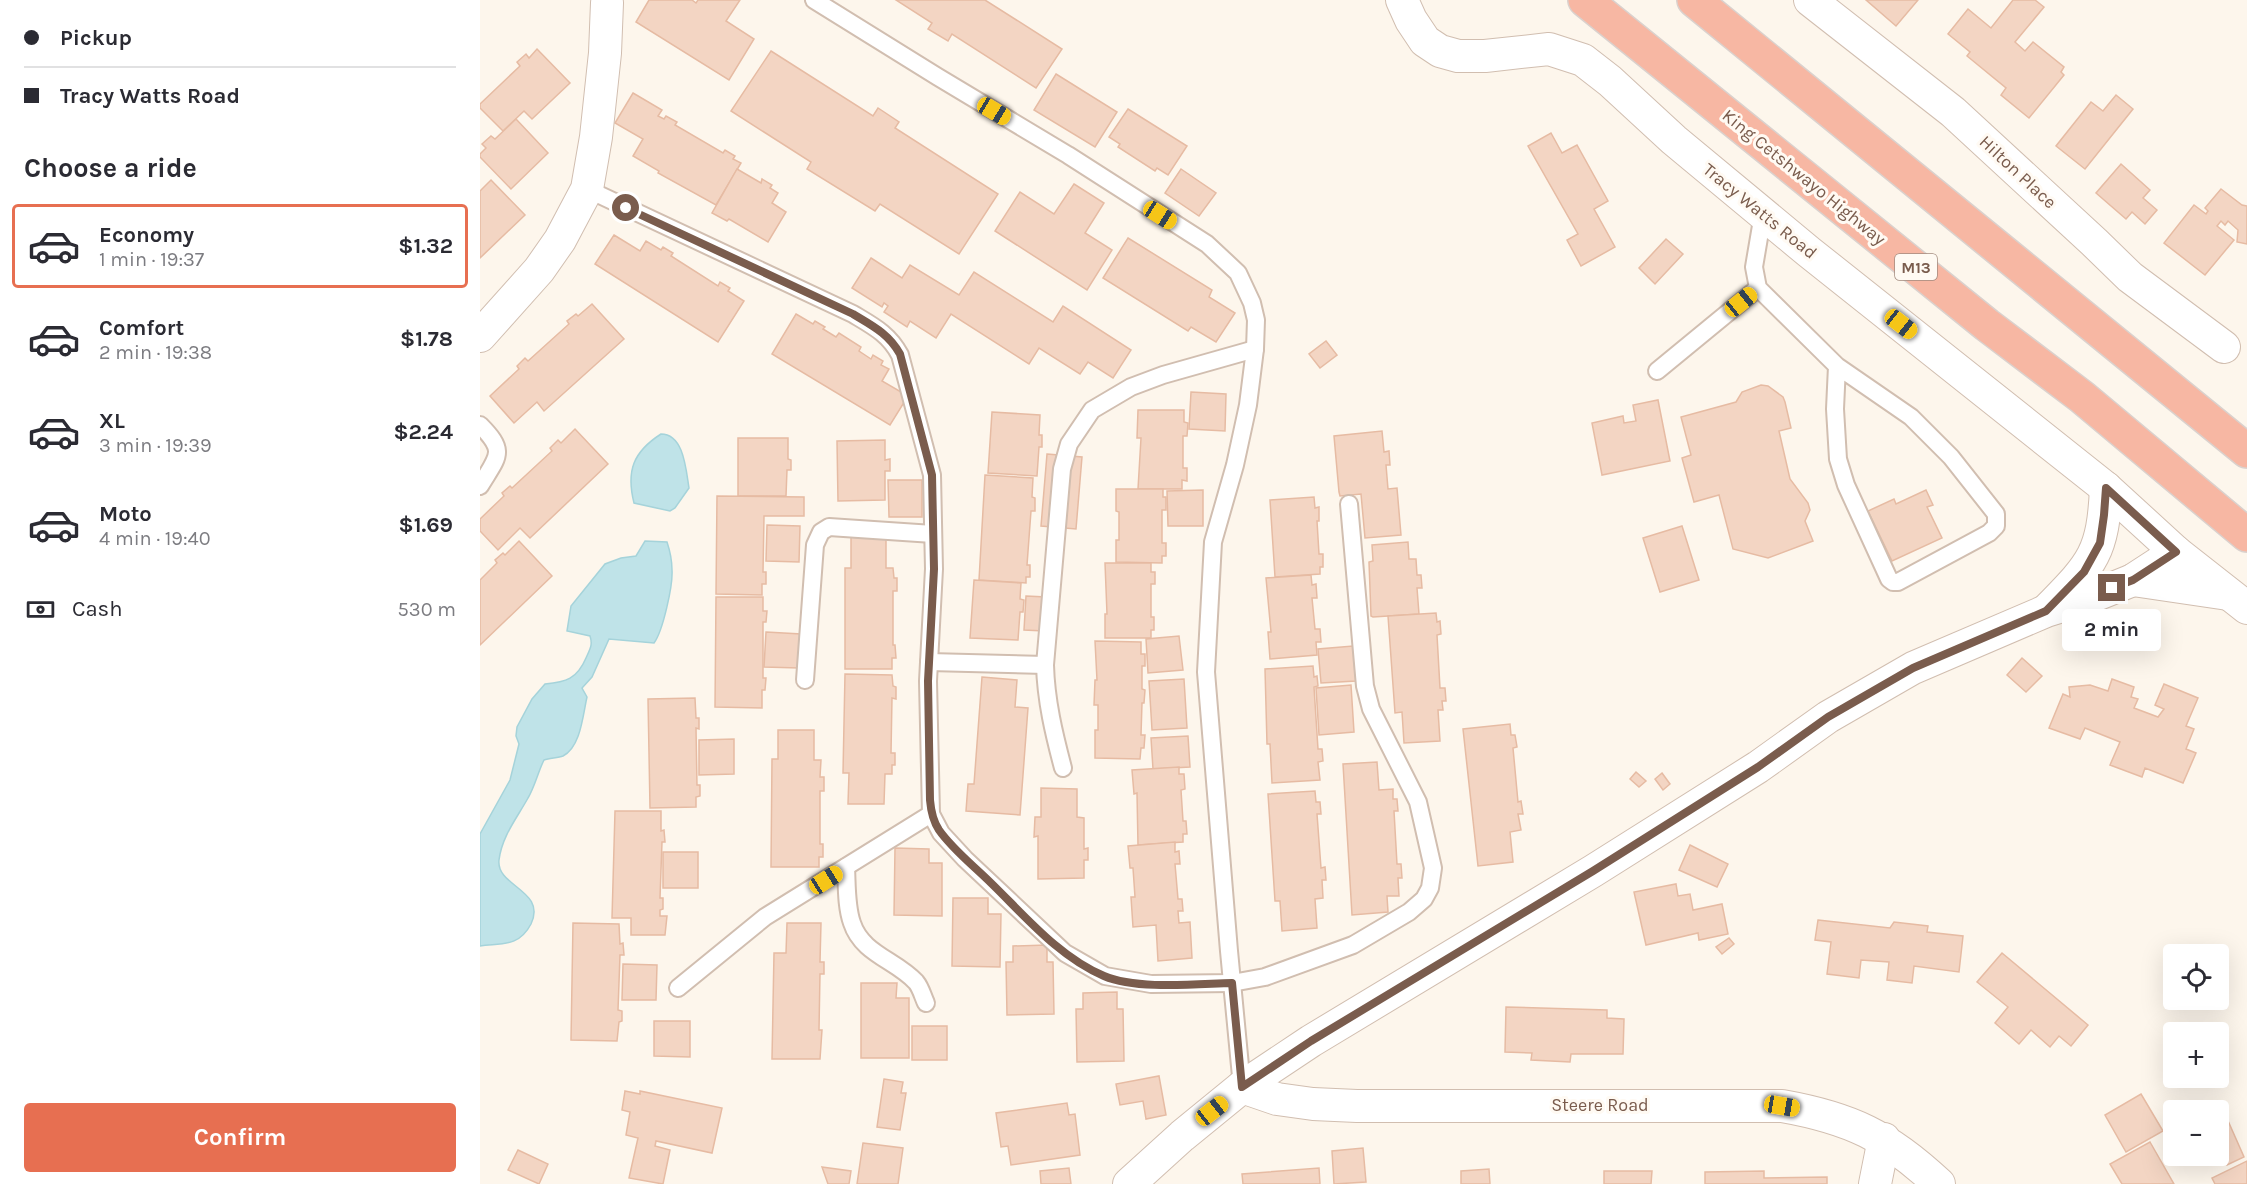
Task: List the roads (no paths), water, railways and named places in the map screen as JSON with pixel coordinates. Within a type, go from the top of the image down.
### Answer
[{"type":"highway","name":"King Cetshwayo Highway","points":[[1585,0],[1987,325],[2082,397],[2247,535]]},
{"type":"highway","points":[[1694,0],[2247,451]]},
{"type":"street","name":"Tracy Watts Road","points":[[1402,0],[1411,20],[1425,41],[1440,51],[1458,56],[1485,56],[1549,49],[1583,60],[1763,214],[2106,488],[2176,552],[2238,601]]},
{"type":"street","name":"Hilton Place","points":[[1810,0],[1953,111],[2130,278],[2224,346]]},
{"type":"street","points":[[480,336],[539,270],[560,240],[587,189],[596,137],[605,53],[607,1]]},
{"type":"street","points":[[2046,611],[2084,572],[2097,549],[2104,515],[2106,488]]},
{"type":"street","points":[[1129,1184],[1182,1136],[1242,1087],[1311,1041],[1603,865],[1758,767],[1828,717],[1913,668],[2046,611],[2091,597],[2133,580],[2176,552]]},
{"type":"street","points":[[2133,580],[2238,601]]},
{"type":"street","name":"Steere Road","points":[[1242,1087],[1277,1099],[1313,1104],[1357,1106],[1782,1106],[1835,1117],[1884,1139],[1938,1184]]},
{"type":"street","points":[[1875,1184],[1884,1139]]},
{"type":"lane","points":[[814,0],[1068,155],[1207,244],[1238,273],[1246,288],[1256,320],[1255,349],[1248,405],[1213,542],[1206,672],[1242,1087]]},
{"type":"lane","points":[[587,189],[853,314],[884,332],[894,344],[900,354],[932,475],[934,569],[929,662],[931,814],[941,833],[965,859],[1065,953],[1105,976],[1151,984],[1232,983],[1266,977],[1353,945],[1409,912],[1424,899],[1430,888],[1433,868],[1419,802],[1374,718],[1365,686],[1349,504]]},
{"type":"lane","points":[[1763,214],[1754,267],[1758,288],[1837,366],[1911,417],[1951,457],[1996,514],[1996,526],[1989,533],[1898,582],[1889,579],[1846,485],[1838,459],[1835,408],[1837,366]]},
{"type":"lane","points":[[1657,371],[1758,288]]},
{"type":"lane","points":[[1063,768],[1046,691],[1045,665],[1062,468],[1069,444],[1092,410],[1131,387],[1163,375],[1255,349]]},
{"type":"lane","points":[[480,425],[495,440],[498,449],[495,461],[480,486]]},
{"type":"lane","points":[[805,680],[815,545],[821,532],[829,527],[933,534]]},
{"type":"lane","points":[[929,662],[1045,665]]},
{"type":"lane","points":[[678,988],[765,917],[931,814]]},
{"type":"lane","points":[[846,867],[852,924],[861,940],[872,951],[917,983],[926,1003]]},
{"type":"water","points":[[661,434],[675,440],[679,446],[685,463],[689,488],[675,508],[670,511],[634,503],[632,492],[632,472],[638,455]]},
{"type":"water","points":[[645,541],[667,542],[671,559],[672,577],[669,597],[657,637],[654,643],[609,639],[592,677],[582,688],[587,697],[580,730],[574,745],[563,756],[544,760],[530,793],[503,843],[499,860],[500,869],[505,877],[532,903],[534,913],[531,924],[521,937],[515,940],[503,944],[480,946],[480,834],[510,780],[519,744],[516,736],[517,727],[532,699],[545,684],[559,682],[575,675],[589,652],[590,636],[567,631],[571,606],[605,564],[621,558],[636,556]]}]
